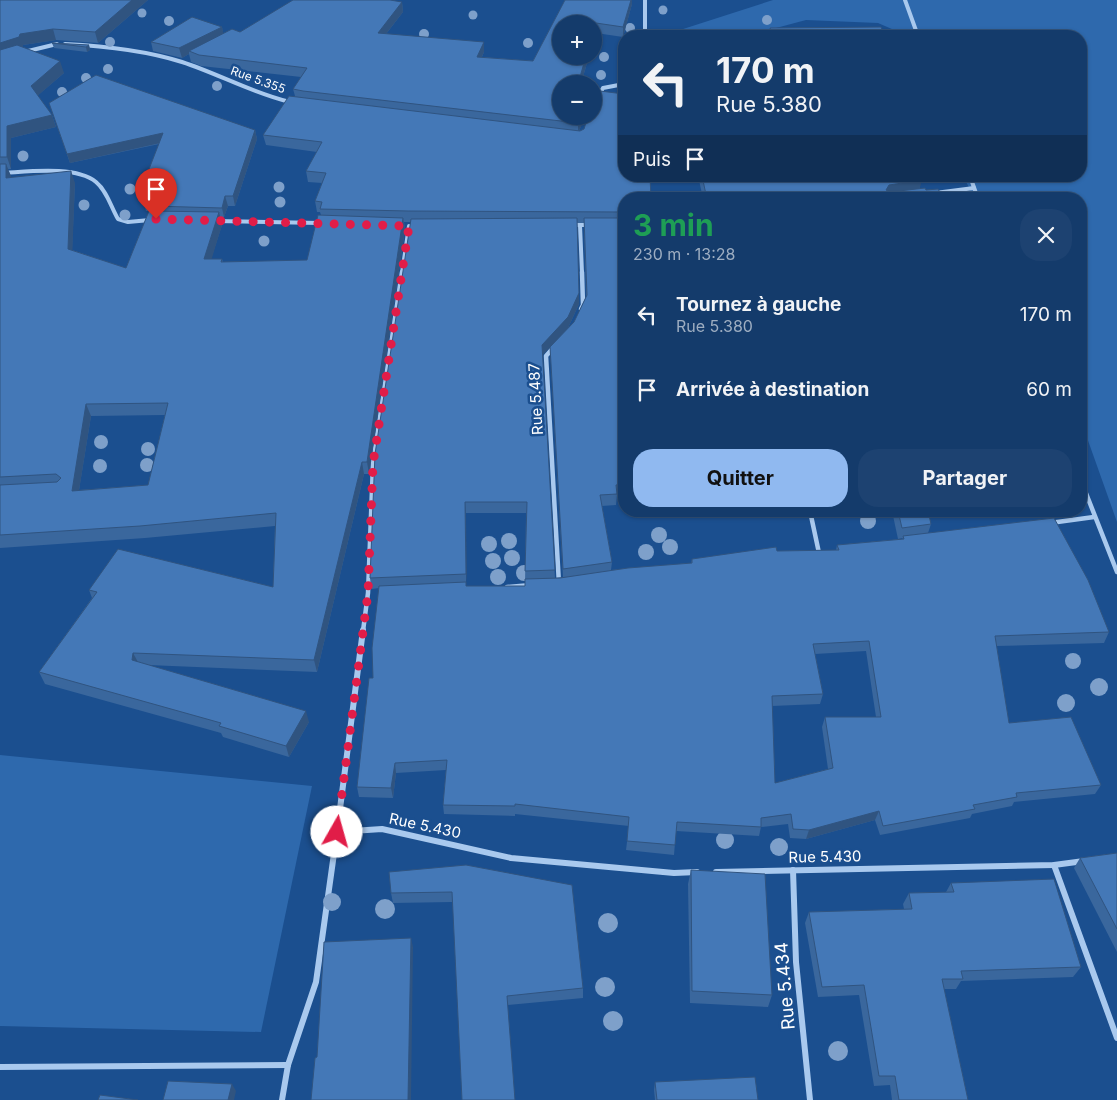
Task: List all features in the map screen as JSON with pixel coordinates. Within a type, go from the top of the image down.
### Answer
[{"type":"street","points":[[645,0],[645,30]]},
{"type":"street","points":[[905,0],[916,30]]},
{"type":"street","name":"Rue 5.355","points":[[16,55],[57,44],[85,44],[128,49],[182,62],[274,98],[296,104]]},
{"type":"street","points":[[182,62],[190,57]]},
{"type":"street","points":[[602,90],[618,85]]},
{"type":"street","points":[[0,173],[36,171],[76,173],[96,181],[118,219],[128,222],[156,219]]},
{"type":"street","points":[[972,182],[975,192]]},
{"type":"street","points":[[942,192],[974,188]]},
{"type":"street","points":[[214,221],[321,224]]},
{"type":"street","points":[[399,225],[418,226]]},
{"type":"street","points":[[560,225],[597,225]]},
{"type":"street","points":[[579,313],[583,305],[580,225]]},
{"type":"street","points":[[282,1100],[288,1065],[316,982],[368,593],[373,464],[409,226]]},
{"type":"street","name":"Rue 5.487","points":[[558,343],[546,356],[559,584]]},
{"type":"street","points":[[1087,498],[1117,572]]},
{"type":"street","points":[[811,517],[819,553]]},
{"type":"street","points":[[1045,523],[1094,517]]},
{"type":"street","points":[[811,553],[829,552]]},
{"type":"street","points":[[549,585],[569,583]]},
{"type":"street","points":[[502,587],[540,585]]},
{"type":"street","points":[[368,593],[378,592]]},
{"type":"street","name":"Rue 5.430","points":[[337,832],[382,829],[511,858],[674,873],[1054,865],[1090,860]]},
{"type":"street","points":[[1054,865],[1117,1038]]},
{"type":"street","name":"Rue 5.434","points":[[793,870],[796,962],[810,1100]]},
{"type":"street","points":[[0,1067],[288,1065]]},
{"type":"shaded area","points":[[773,0],[1117,0],[1117,522],[1087,438],[1087,192],[971,192],[966,182],[1087,182],[1087,30],[894,30],[878,23],[806,20],[769,30],[680,30]]},
{"type":"shaded area","points":[[0,755],[312,786],[261,1032],[0,1026]]},
{"type":"building","points":[[0,0],[132,0],[95,32],[53,29],[20,34],[19,37],[0,43]]},
{"type":"building","points":[[293,0],[390,0],[402,2],[378,33],[484,42],[477,57],[533,61],[552,25],[552,65],[583,65],[581,75],[552,75],[552,120],[303,91],[293,89],[307,68],[199,55],[189,51],[232,29],[240,32]]},
{"type":"building","points":[[565,0],[631,0],[623,27],[602,24],[602,15],[557,15]]},
{"type":"building","points":[[192,17],[222,27],[179,48],[151,42]]},
{"type":"building","points":[[881,27],[882,30],[771,30],[770,28]]},
{"type":"building","points":[[52,43],[89,45],[86,47]]},
{"type":"building","points":[[17,45],[60,61],[31,86],[52,115],[7,126],[7,157],[0,157],[0,50]]},
{"type":"building","points":[[96,75],[255,130],[233,196],[225,196],[222,208],[153,206],[155,202],[143,202],[146,195],[139,195],[163,133],[67,154],[49,103]]},
{"type":"building","points":[[602,91],[618,93],[618,182],[650,182],[651,192],[618,192],[618,212],[320,209],[322,202],[315,201],[326,173],[306,171],[322,142],[263,135],[289,96],[580,131],[584,129],[585,125],[602,125]]},
{"type":"building","points":[[0,164],[6,164],[6,178],[71,171],[68,249],[126,268],[149,211],[219,212],[204,259],[222,259],[221,262],[307,260],[318,215],[403,218],[367,462],[362,462],[314,660],[133,653],[132,660],[306,711],[286,746],[219,726],[221,723],[39,672],[97,592],[89,590],[118,549],[273,587],[276,513],[140,526],[0,535],[0,485],[57,482],[61,478],[56,474],[0,477]],"holes":[[[168,403],[148,485],[72,491],[86,404]]]},
{"type":"building","points":[[703,182],[909,182],[889,185],[886,190],[890,192],[705,192]]},
{"type":"building","points":[[925,188],[926,190],[938,189],[940,192],[890,192]]},
{"type":"building","points":[[577,218],[579,293],[568,317],[542,345],[555,570],[525,571],[527,502],[465,502],[466,574],[370,578],[375,454],[411,219]]},
{"type":"building","points":[[584,218],[618,218],[618,485],[616,485],[617,494],[600,495],[612,562],[563,569],[550,347],[574,322],[587,295]]},
{"type":"building","points":[[899,517],[929,517],[931,524],[902,528]]},
{"type":"building","points":[[1054,518],[1088,580],[1109,632],[995,636],[1009,723],[1071,717],[1101,785],[1016,793],[1017,797],[973,805],[975,809],[883,826],[879,811],[809,830],[793,829],[791,814],[761,818],[761,827],[677,822],[675,845],[627,841],[629,817],[515,804],[515,806],[443,805],[447,760],[395,763],[391,788],[357,787],[369,678],[373,678],[372,648],[379,586],[466,582],[466,586],[525,586],[525,579],[560,578],[628,568],[692,563],[692,559],[776,547],[777,551],[839,550],[837,545],[904,539],[903,536]],"holes":[[[869,641],[881,717],[825,717],[833,768],[775,783],[772,696],[823,694],[813,644]]]},
{"type":"building","points":[[1117,853],[1117,929],[1080,858]]},
{"type":"building","points":[[466,865],[572,885],[583,988],[507,996],[515,1100],[462,1100],[452,892],[391,893],[389,872]]},
{"type":"building","points":[[691,870],[765,874],[772,995],[692,991]]},
{"type":"building","points":[[1054,879],[1081,967],[961,971],[963,979],[942,979],[968,1100],[899,1100],[895,1076],[879,1076],[864,985],[822,987],[809,912],[912,909],[909,893],[954,892],[951,883]]},
{"type":"building","points":[[411,938],[408,1100],[311,1100],[315,1058],[317,1057],[324,942]]},
{"type":"building","points":[[755,1077],[758,1100],[657,1100],[655,1082]]},
{"type":"building","points":[[168,1081],[232,1084],[228,1100],[163,1100]]},
{"type":"building","points":[[100,1095],[138,1100],[98,1100]]},
{"type":"route","points":[[156,219],[409,226],[373,464],[368,593],[337,832]]}]
